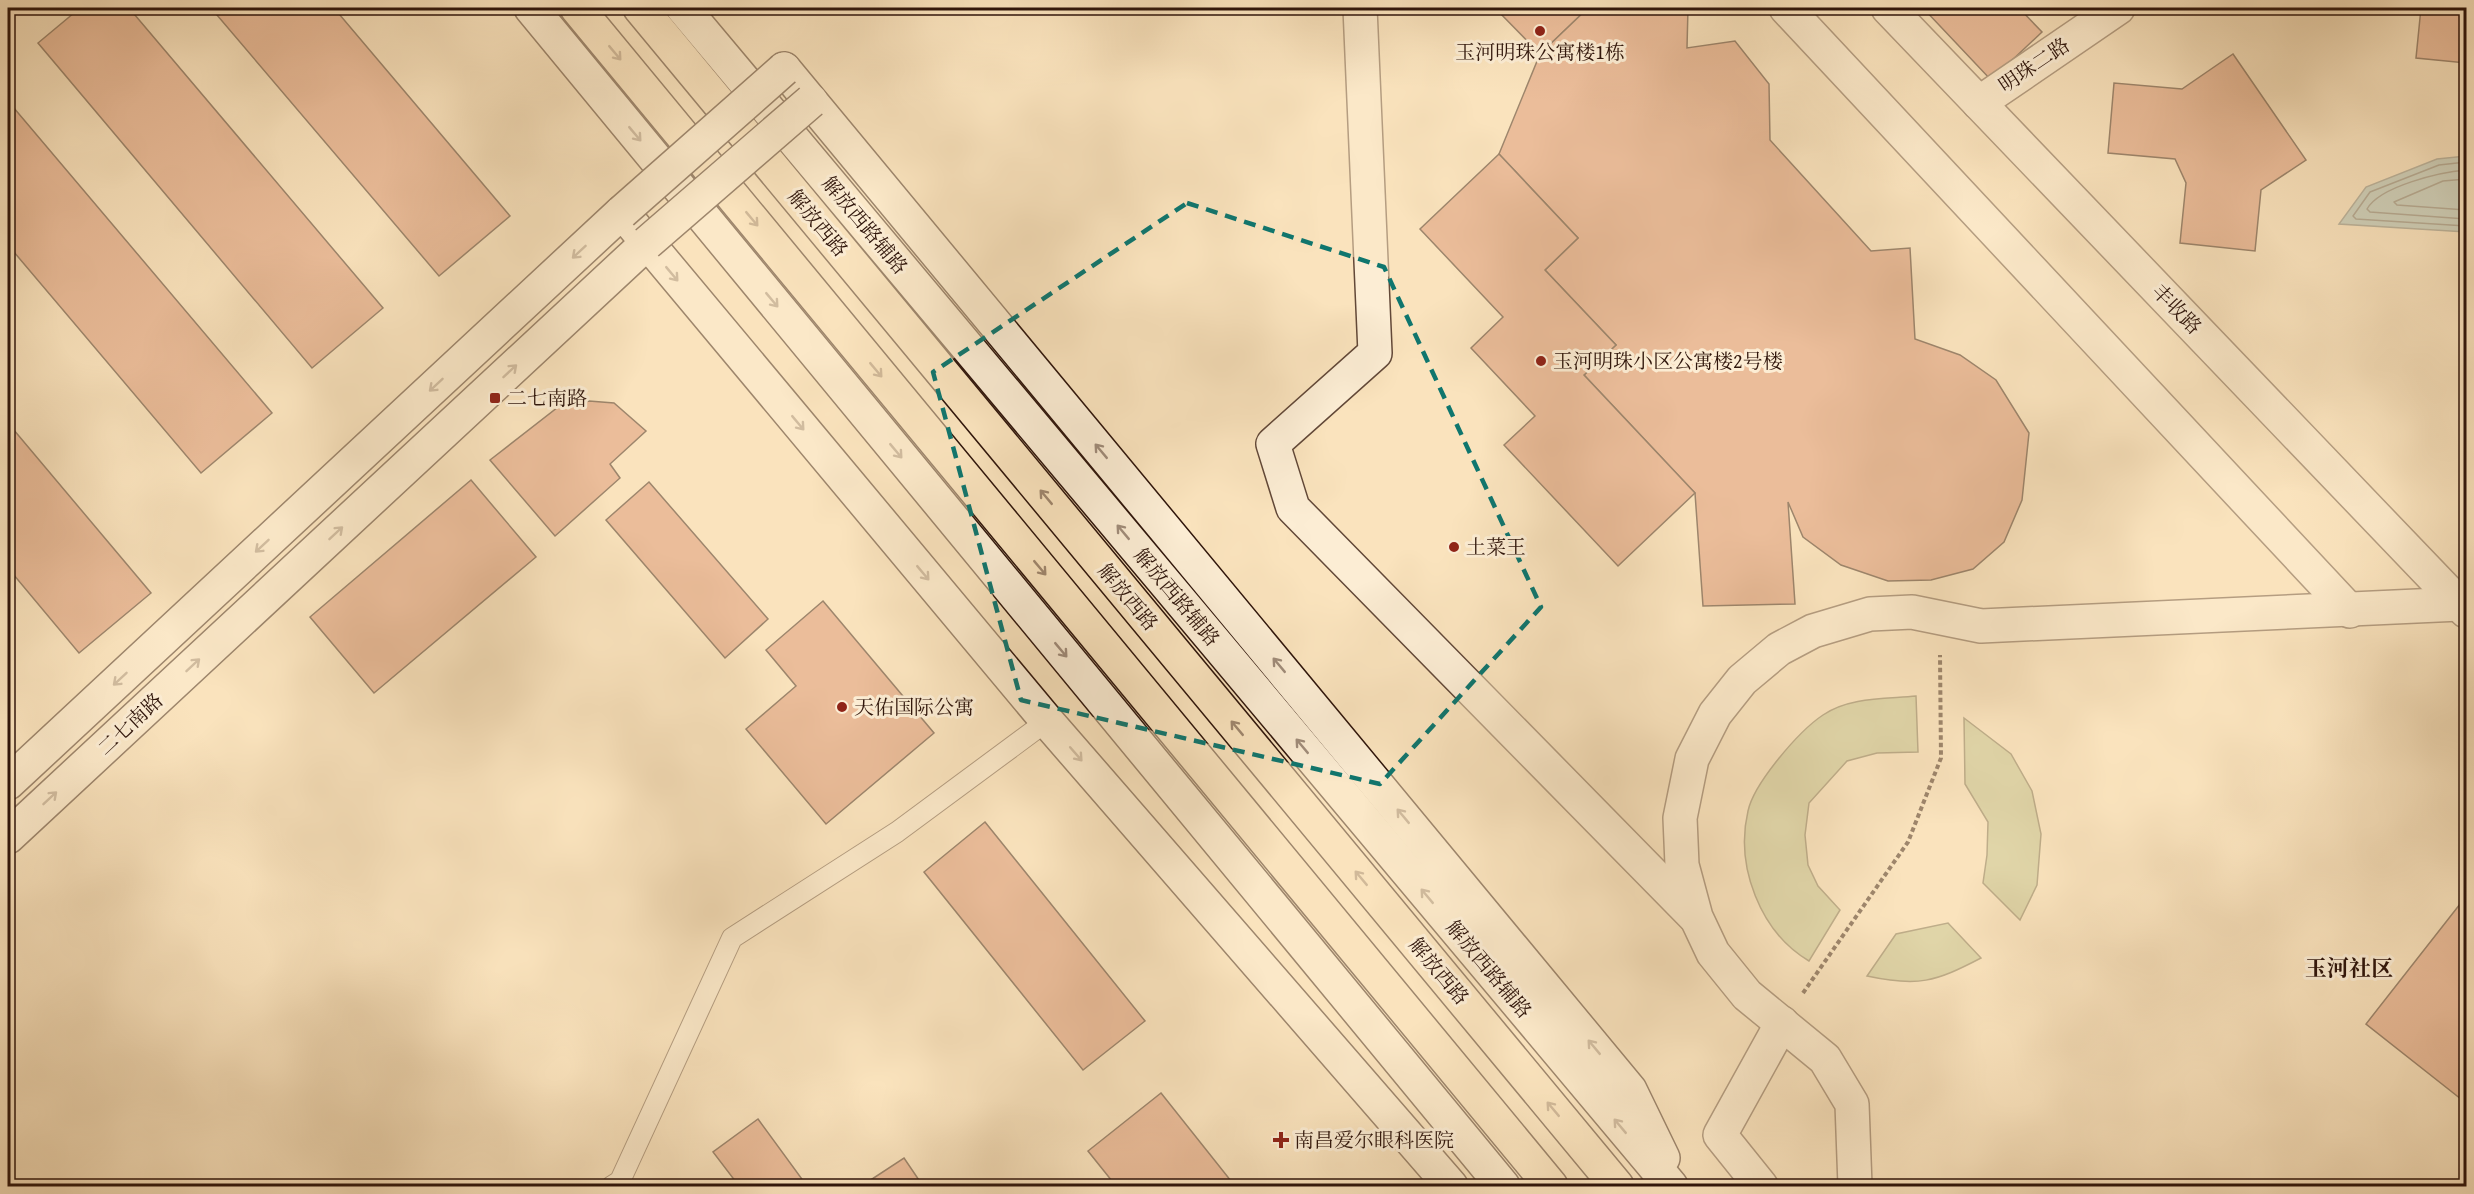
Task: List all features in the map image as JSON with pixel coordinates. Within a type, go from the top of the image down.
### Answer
[{"type":"main road","points":[[577,8],[1551,1186]]},
{"type":"main road","name":"解放西路","points":[[640,8],[1617,1186]]},
{"type":"street","points":[[531,8],[1503,1186]]},
{"type":"street","name":"解放西路辅路","points":[[683,8],[1671,1186]]},
{"type":"street","points":[[1360,8],[1375,353],[1273,444],[1293,508],[1696,917]]},
{"type":"street","points":[[1786,8],[2350,611]]},
{"type":"street","name":"丰收路","points":[[1888,8],[2463,608]]},
{"type":"street","name":"明珠二路","points":[[1979,103],[2118,8]]},
{"type":"street","name":"解放西路辅路","points":[[784,69],[1630,1090],[1677,1186]]},
{"type":"street","name":"二七南路","points":[[8,783],[622,212],[784,69]]},
{"type":"street","name":"二七南路","points":[[8,837],[647,243],[811,101]]},
{"type":"street","points":[[622,212],[1047,720],[1451,1186]]},
{"type":"street","points":[[1855,1186],[1852,1104],[1825,1059],[1747,995],[1713,953],[1696,917],[1682,865],[1680,818],[1692,759],[1714,714],[1742,680],[1779,649],[1813,631],[1870,614],[1912,612],[1981,626],[2463,608]]},
{"type":"street","points":[[1761,1186],[1720,1135],[1782,1023]]},
{"type":"lane","points":[[612,1186],[620,1181],[732,938],[897,832],[1047,720]]},
{"type":"path","points":[[1782,1023],[1908,842],[1941,758],[1940,618]]},
{"type":"highlighted area","points":[[1187,203],[1384,267],[1541,607],[1380,784],[1021,700],[933,372]]},
{"type":"green space","points":[[1916,696],[1918,752],[1877,753],[1847,761],[1809,803],[1805,835],[1808,865],[1818,886],[1840,910],[1809,961],[1777,933],[1755,896],[1745,854],[1745,832],[1752,799],[1779,758],[1802,733],[1823,715],[1833,709],[1856,702]]},
{"type":"green space","points":[[1964,718],[2011,754],[2032,791],[2041,834],[2037,885],[2020,920],[1983,883],[1988,822],[1965,784]]},
{"type":"green space","points":[[1948,923],[1981,958],[1951,972],[1926,980],[1900,981],[1867,976],[1896,934]]},
{"type":"water","points":[[2466,156],[2466,232],[2339,224],[2366,187],[2437,159]]},
{"type":"building","points":[[80,8],[129,8],[383,308],[312,368],[38,43]]},
{"type":"building","points":[[211,8],[334,8],[510,216],[439,276]]},
{"type":"building","name":"玉河明珠公寓楼1栋","points":[[1495,8],[1588,8],[1540,54]]},
{"type":"building","points":[[1588,8],[1688,8],[1687,48],[1735,41],[1769,84],[1770,140],[1871,251],[1910,248],[1915,339],[1960,355],[1996,380],[2029,433],[2022,500],[2004,542],[1973,569],[1931,580],[1888,581],[1841,565],[1803,537],[1788,502],[1795,604],[1703,606],[1695,493],[1584,375],[1616,345],[1545,270],[1578,238],[1499,154],[1540,54]]},
{"type":"building","points":[[1923,8],[2019,8],[2042,32],[1991,80]]},
{"type":"building","points":[[2421,8],[2466,8],[2466,63],[2416,58]]},
{"type":"building","points":[[2233,54],[2306,160],[2261,190],[2255,251],[2180,243],[2186,183],[2175,159],[2108,153],[2114,83],[2182,89]]},
{"type":"building","points":[[8,101],[272,413],[201,473],[8,245]]},
{"type":"building","name":"玉河明珠小区公寓楼2号楼","points":[[1499,154],[1578,238],[1545,270],[1616,345],[1584,375],[1695,493],[1618,566],[1504,445],[1535,416],[1471,348],[1503,317],[1420,229]]},
{"type":"building","points":[[589,401],[614,403],[646,431],[610,464],[620,478],[555,536],[490,460],[562,404]]},
{"type":"building","points":[[8,423],[151,593],[79,653],[8,568]]},
{"type":"building","points":[[471,480],[536,557],[374,693],[310,617]]},
{"type":"building","points":[[649,482],[768,619],[725,658],[606,520]]},
{"type":"building","name":"天佑国际公寓","points":[[823,601],[934,733],[826,824],[746,729],[796,686],[766,650]]},
{"type":"building","points":[[985,822],[1145,1021],[1083,1070],[924,872]]},
{"type":"building","points":[[2464,899],[2466,900],[2466,1103],[2366,1024]]},
{"type":"building","points":[[1161,1093],[1235,1186],[1116,1186],[1088,1151]]},
{"type":"building","points":[[758,1119],[807,1186],[739,1186],[713,1152]]},
{"type":"building","points":[[904,1158],[923,1186],[873,1186],[869,1181]]},
{"type":"place","name":"玉河明珠公寓楼1栋","points":[[1540,31]]},
{"type":"place","name":"玉河明珠小区公寓楼2号楼","points":[[1541,361]]},
{"type":"place","name":"二七南路","points":[[495,398]]},
{"type":"place","name":"土菜王","points":[[1454,547]]},
{"type":"place","name":"天佑国际公寓","points":[[842,707]]},
{"type":"place","name":"南昌爱尔眼科医院","points":[[1281,1140]]},
{"type":"district","name":"玉河社区","points":[[2349,968]]}]
